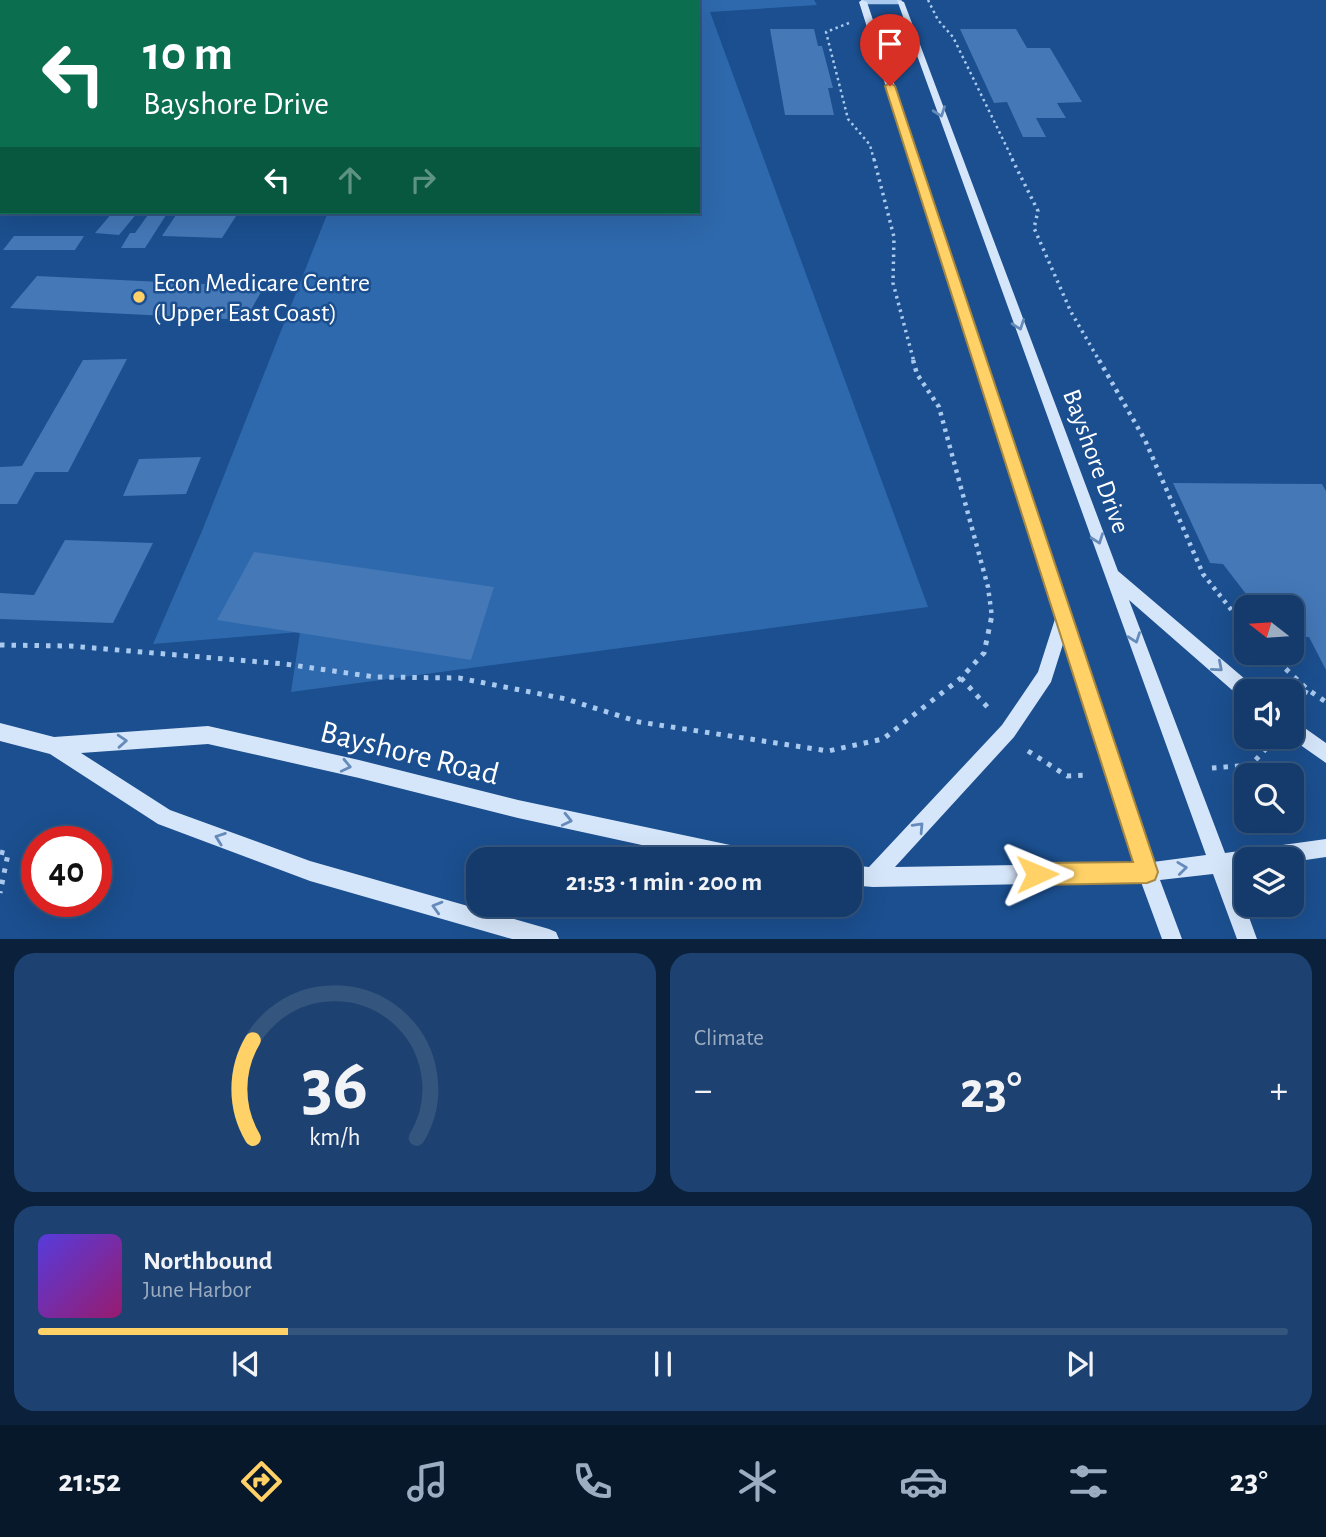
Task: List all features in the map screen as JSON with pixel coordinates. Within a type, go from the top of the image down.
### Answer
[{"type":"street","points":[[900,2],[863,2],[1063,619],[1172,939]]},
{"type":"street","name":"Bayshore Drive","points":[[900,2],[1247,939]]},
{"type":"street","points":[[1111,574],[1234,681]]},
{"type":"street","points":[[873,877],[1008,731],[1045,676],[1063,619]]},
{"type":"street","name":"Bayshore Road","points":[[0,732],[54,746],[164,817],[310,871],[550,939]]},
{"type":"street","name":"Bayshore Road","points":[[54,746],[208,735],[532,812],[694,847]]},
{"type":"street","points":[[1304,737],[1326,754]]},
{"type":"street","points":[[1304,851],[1326,848]]},
{"type":"street","points":[[862,876],[1147,872],[1234,861]]},
{"type":"path","points":[[928,0],[938,20],[953,37],[1038,211],[1034,228],[1071,313],[1144,440],[1203,574],[1234,613]]},
{"type":"path","points":[[0,645],[70,646],[285,664],[375,677],[459,678],[566,699],[639,722],[828,751],[883,739],[961,678],[984,653],[992,615],[988,587],[939,407],[917,374],[893,283],[894,237],[870,145],[848,119],[826,32],[851,22]]},
{"type":"path","points":[[1282,665],[1307,689],[1326,702]]},
{"type":"path","points":[[1253,763],[1266,749]]},
{"type":"path","points":[[0,852],[8,854],[0,892]]},
{"type":"shaded area","points":[[700,0],[814,0],[817,5],[710,12],[928,607],[291,692],[300,632],[153,644],[202,531],[327,214],[700,214]]},
{"type":"building","points":[[770,29],[814,29],[818,46],[822,46],[833,88],[828,88],[834,115],[785,115]]},
{"type":"building","points":[[960,29],[1016,29],[1027,48],[1050,48],[1082,102],[1057,103],[1066,118],[1036,118],[1046,137],[1023,137],[1007,102],[994,103]]},
{"type":"building","points":[[111,214],[136,214],[119,235],[95,233]]},
{"type":"building","points":[[149,214],[167,214],[145,248],[121,248],[130,233],[135,233]]},
{"type":"building","points":[[177,214],[236,216],[222,238],[162,236]]},
{"type":"building","points":[[14,236],[84,236],[75,250],[3,250]]},
{"type":"building","name":"Econ Medicare Centre (Upper East Coast)","points":[[37,276],[264,287],[245,320],[10,308]]},
{"type":"building","points":[[127,359],[68,472],[35,472],[17,504],[0,504],[0,467],[22,466],[83,360]]},
{"type":"building","points":[[201,457],[186,494],[123,496],[139,459]]},
{"type":"building","points":[[1173,483],[1322,484],[1326,491],[1326,670],[1309,637],[1304,637],[1304,595],[1247,595],[1223,564],[1210,563]]},
{"type":"building","points":[[65,540],[153,543],[113,623],[0,619],[0,593],[34,595]]},
{"type":"building","points":[[254,552],[494,587],[471,660],[217,620]]},
{"type":"place","name":"Econ Medicare Centre (Upper East Coast)","points":[[139,297]]},
{"type":"route","points":[[890,86],[1147,872],[1037,874]]}]
